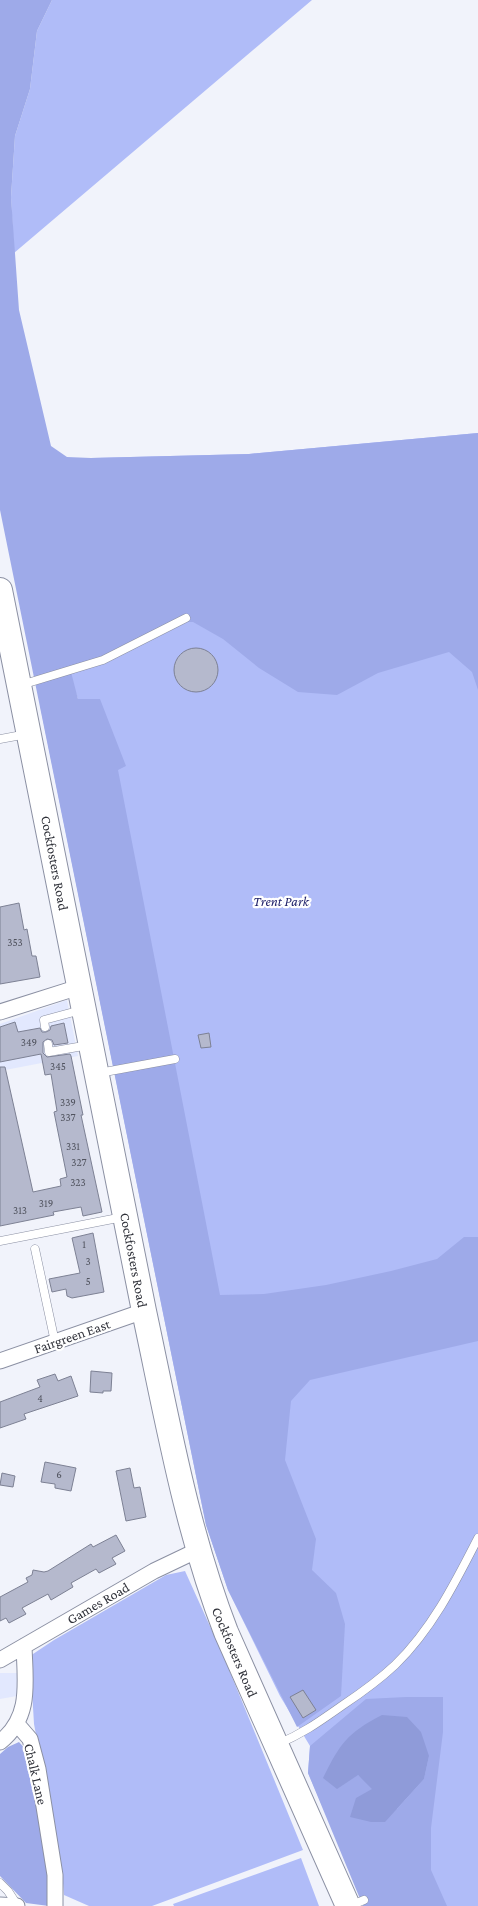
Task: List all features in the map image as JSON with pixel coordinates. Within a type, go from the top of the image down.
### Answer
[{"type":"main road","name":"Cockfosters Road","points":[[0,590],[144,1311],[169,1430],[198,1550],[210,1592],[226,1632],[276,1745],[354,1904]]},
{"type":"street","points":[[0,1012],[82,999]]},
{"type":"street","name":"Fairgreen East","points":[[0,1361],[144,1311]]},
{"type":"street","name":"Games Road","points":[[0,1660],[154,1571],[198,1550]]},
{"type":"street","points":[[0,1742],[8,1736],[17,1724],[25,1704],[24,1646]]},
{"type":"street","name":"Chalk Lane","points":[[17,1724],[30,1739],[38,1769],[55,1875],[55,1906]]},
{"type":"street","points":[[0,1905],[17,1906]]},
{"type":"lane","points":[[19,686],[103,660],[186,618]]},
{"type":"lane","points":[[0,739],[29,734]]},
{"type":"lane","points":[[45,1027],[44,1020],[82,999]]},
{"type":"lane","points":[[48,1044],[49,1052],[91,1045]]},
{"type":"lane","points":[[97,1073],[175,1059]]},
{"type":"lane","points":[[0,1241],[125,1216]]},
{"type":"lane","points":[[35,1249],[55,1342]]},
{"type":"lane","points":[[276,1745],[305,1732],[395,1666],[436,1615],[453,1588],[478,1538]]},
{"type":"lane","points":[[0,1883],[8,1891],[17,1906]]},
{"type":"shaded area","points":[[0,0],[52,0],[37,31],[30,89],[15,136],[11,197],[19,310],[51,446],[67,457],[91,458],[249,454],[478,433],[478,690],[472,672],[449,652],[378,673],[337,695],[298,692],[259,668],[223,639],[193,622],[178,622],[95,660],[70,668],[78,699],[100,699],[126,766],[118,770],[220,1295],[264,1294],[326,1285],[391,1271],[437,1259],[464,1237],[478,1237],[478,1341],[310,1380],[291,1401],[285,1460],[316,1539],[312,1570],[336,1593],[345,1624],[341,1696],[297,1727],[228,1590],[206,1525],[0,510]]},
{"type":"shaded area","points":[[67,1000],[78,1056],[0,1071],[0,1024]]},
{"type":"shaded area","points":[[0,1673],[18,1673],[17,1696],[0,1699]]},
{"type":"shaded area","points":[[443,1697],[443,1732],[431,1828],[431,1870],[447,1906],[363,1906],[308,1773],[310,1746],[366,1699]],"holes":[[[429,1756],[424,1779],[397,1809],[358,1775]]]},
{"type":"shaded area","points":[[382,1715],[407,1717],[421,1732],[429,1756],[424,1779],[385,1822],[371,1822],[350,1817],[356,1798],[372,1789],[358,1775],[337,1789],[323,1778],[334,1756],[346,1740],[370,1721]]},
{"type":"shaded area","points":[[19,1742],[26,1750],[51,1877],[49,1906],[26,1903],[0,1876],[0,1754],[8,1747]]},
{"type":"green space","points":[[52,0],[312,0],[14,253],[11,197],[15,136],[30,89],[37,31]]},
{"type":"green space","name":"Trent Park","points":[[478,433],[478,1906],[366,1906],[308,1773],[310,1746],[280,1696],[228,1590],[206,1525],[40,705],[78,699],[0,478],[91,458],[249,454]]},
{"type":"green space","points":[[185,1571],[223,1655],[303,1850],[152,1906],[89,1906],[64,1895],[62,1871],[34,1724],[30,1656],[166,1575]]},
{"type":"green space","points":[[301,1858],[319,1906],[174,1906],[173,1904]]},
{"type":"building","points":[[196,648],[208,652],[214,658],[218,670],[214,682],[208,688],[196,692],[184,688],[178,682],[174,670],[178,658],[184,652]]},
{"type":"building","points":[[19,903],[24,930],[27,929],[32,956],[36,956],[40,977],[0,984],[0,907]]},
{"type":"building","points":[[15,1022],[18,1032],[40,1028],[42,1032],[46,1032],[50,1030],[51,1026],[64,1023],[68,1043],[54,1045],[52,1040],[47,1039],[43,1042],[43,1053],[47,1057],[70,1054],[71,1056],[83,1115],[81,1115],[102,1212],[83,1216],[81,1207],[53,1212],[54,1215],[0,1226],[0,1067],[5,1067],[33,1192],[61,1186],[60,1179],[67,1177],[54,1112],[57,1111],[51,1074],[45,1075],[41,1054],[0,1062],[0,1027]]},
{"type":"building","points":[[209,1033],[211,1047],[201,1048],[198,1035]]},
{"type":"building","points":[[93,1233],[104,1292],[72,1298],[67,1296],[66,1289],[52,1292],[49,1279],[80,1273],[72,1238]]},
{"type":"building","points":[[91,1371],[112,1373],[111,1391],[103,1391],[103,1393],[90,1392]]},
{"type":"building","points":[[55,1374],[58,1381],[71,1376],[78,1396],[24,1414],[26,1419],[0,1428],[0,1402],[40,1387],[37,1380]]},
{"type":"building","points":[[45,1462],[76,1468],[71,1491],[55,1488],[55,1484],[41,1482]]},
{"type":"building","points":[[130,1468],[134,1488],[140,1487],[146,1517],[126,1521],[116,1471]]},
{"type":"building","points":[[2,1473],[15,1476],[13,1487],[0,1485]]},
{"type":"building","points":[[116,1535],[125,1551],[112,1558],[116,1564],[99,1573],[96,1569],[71,1583],[73,1587],[51,1600],[48,1594],[22,1608],[26,1614],[9,1623],[6,1618],[0,1621],[0,1597],[28,1582],[26,1578],[32,1575],[33,1570],[48,1571],[91,1544],[93,1547]]},
{"type":"building","points":[[303,1690],[316,1710],[303,1718],[290,1697]]}]
